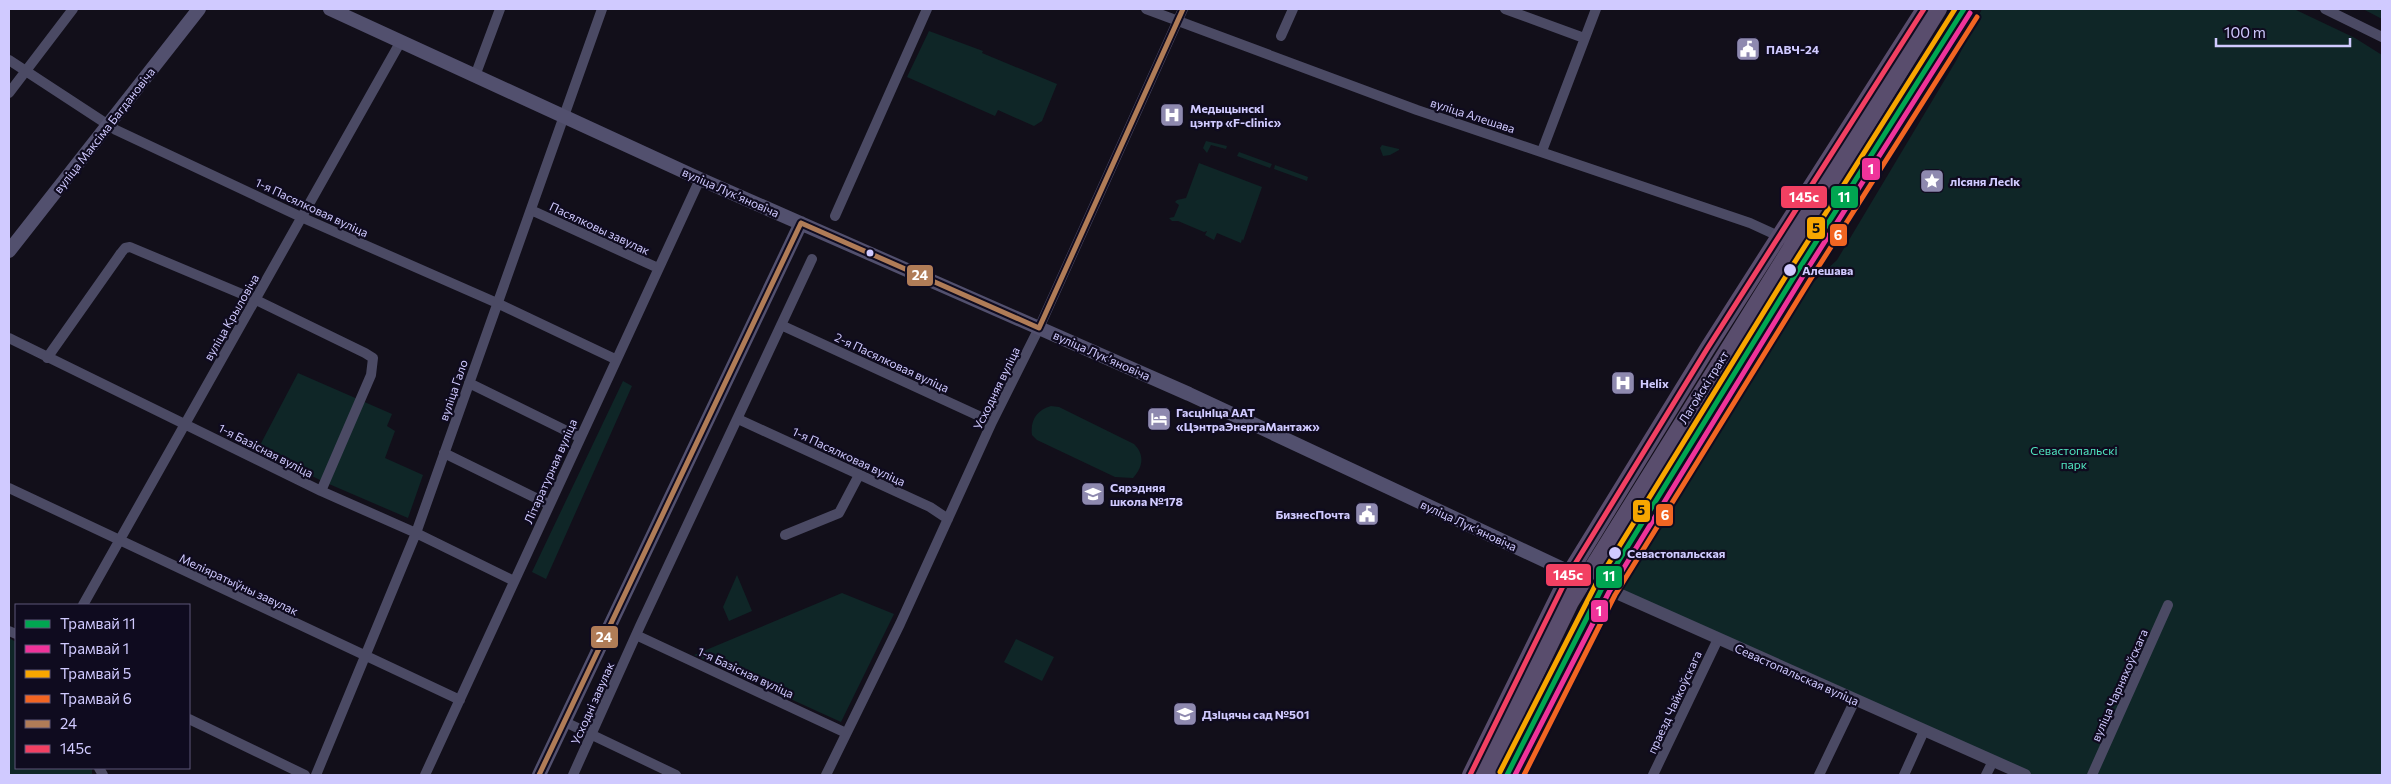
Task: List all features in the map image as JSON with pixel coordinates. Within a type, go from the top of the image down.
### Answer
[{"type":"main road","name":"вуліца Максіма Багдановіча","points":[[9,251],[199,9]]},
{"type":"main road","name":"вуліца Лукʼяновіча","points":[[330,9],[700,179],[1260,426],[1578,576]]},
{"type":"main road","name":"Лагойскі тракт","points":[[1470,775],[1578,576],[1786,240],[1924,9]]},
{"type":"main road","name":"Лагойскі тракт","points":[[1786,240],[1940,9]]},
{"type":"main road","points":[[539,775],[801,223]]},
{"type":"main road","name":"Лагойскі тракт","points":[[1487,775],[1572,602],[1578,576]]},
{"type":"street","points":[[9,93],[73,9]]},
{"type":"street","points":[[475,76],[500,9]]},
{"type":"street","name":"вуліца Гало","points":[[316,775],[416,533],[602,9]]},
{"type":"street","points":[[835,216],[927,9]]},
{"type":"street","name":"вуліца Алешава","points":[[1146,9],[1410,108],[1542,151],[1750,223],[1786,240]]},
{"type":"street","name":"Усходняя вуліца","points":[[826,775],[900,624],[992,422],[1039,328],[1183,9]]},
{"type":"street","points":[[1281,36],[1293,9]]},
{"type":"street","points":[[1505,9],[1584,38]]},
{"type":"street","points":[[1542,151],[1596,9]]},
{"type":"street","points":[[2325,9],[2382,37]]},
{"type":"street","name":"вуліца Крыловіча","points":[[84,604],[401,41]]},
{"type":"street","name":"1-я Пасялковая вуліца","points":[[9,60],[107,125],[301,217],[497,303],[615,359]]},
{"type":"street","name":"Літаратурная вуліца","points":[[425,775],[548,504],[700,179]]},
{"type":"street","name":"Пасялковы завулак","points":[[532,210],[658,268]]},
{"type":"street","points":[[47,358],[125,248],[130,247],[256,300],[365,352],[373,358],[371,375],[321,492]]},
{"type":"street","name":"Усходні завулак","points":[[573,775],[636,635],[812,260]]},
{"type":"street","name":"2-я Пасялковая вуліца","points":[[781,325],[992,422]]},
{"type":"street","name":"1-я Базісная вуліца","points":[[9,338],[321,492],[416,533],[514,581]]},
{"type":"street","points":[[469,383],[579,437]]},
{"type":"street","name":"1-я Пасялковая вуліца","points":[[738,419],[930,507],[948,519]]},
{"type":"street","points":[[444,453],[548,504]]},
{"type":"street","points":[[785,535],[839,513],[859,474]]},
{"type":"street","name":"Меліяратыўны завулак","points":[[9,488],[118,541],[460,700]]},
{"type":"street","name":"Севастопальская вуліца","points":[[1578,576],[2025,775]]},
{"type":"street","name":"вуліца Чарняхоўскага","points":[[2092,775],[2168,605]]},
{"type":"street","name":"1-я Базісная вуліца","points":[[636,635],[846,732]]},
{"type":"street","name":"праезд Чайкоўскага","points":[[1653,775],[1718,639]]},
{"type":"street","points":[[1820,775],[1855,700]]},
{"type":"street","points":[[190,719],[305,775]]},
{"type":"street","points":[[565,722],[676,775]]},
{"type":"street","points":[[1904,775],[1924,731]]},
{"type":"street","points":[[1986,775],[1993,761]]},
{"type":"green space","name":"Севастопальскі парк","points":[[1982,9],[2294,9],[2355,38],[2382,55],[2382,775],[2027,775],[1615,590],[1804,291],[1837,260],[1956,61]]},
{"type":"green space","points":[[2363,9],[2382,9],[2382,19]]},
{"type":"green space","points":[[929,31],[983,51],[982,53],[1057,84],[1042,121],[1034,126],[998,110],[995,116],[907,77]]},
{"type":"green space","points":[[1206,141],[1227,146],[1226,149],[1211,145],[1207,153],[1203,148]]},
{"type":"green space","points":[[1382,145],[1399,150],[1390,155],[1383,156],[1380,148]]},
{"type":"green space","points":[[1239,152],[1272,164],[1270,168],[1237,156]]},
{"type":"green space","points":[[1199,163],[1262,187],[1241,243],[1217,233],[1214,240],[1205,235],[1207,231],[1204,232],[1178,221],[1172,221],[1169,218],[1174,217],[1179,205],[1175,202],[1186,198]]},
{"type":"green space","points":[[1275,165],[1308,177],[1307,181],[1274,169]]},
{"type":"green space","points":[[298,373],[392,414],[387,426],[395,431],[385,458],[423,475],[408,518],[322,481],[258,449]]},
{"type":"green space","points":[[623,381],[632,386],[546,579],[532,572]]},
{"type":"green space","points":[[1051,406],[1059,407],[1134,444],[1140,452],[1141,465],[1133,478],[1115,477],[1037,440],[1032,435],[1033,420],[1038,413]]},
{"type":"green space","points":[[737,575],[752,611],[729,621],[723,607]]},
{"type":"green space","points":[[842,593],[894,614],[841,722],[694,655]]},
{"type":"green space","points":[[9,638],[15,641],[15,769],[92,769],[92,775],[9,775]]},
{"type":"green space","points":[[1016,639],[1054,657],[1042,681],[1004,662]]},
{"type":"tram line","name":"5","points":[[1500,772],[1596,584],[1791,268],[1955,9]]},
{"type":"tram line","name":"11","points":[[1507,775],[1602,588],[1797,272],[1964,9]]},
{"type":"tram line","name":"1","points":[[1515,775],[1609,592],[1803,276],[1970,13]]},
{"type":"tram line","name":"6","points":[[1524,775],[1615,595],[1810,280],[1977,17]]},
{"type":"transit line","name":"24","points":[[1039,328],[1183,9]]},
{"type":"transit line","name":"145с","points":[[1470,775],[1570,572],[1707,349],[1924,9]]},
{"type":"transit line","name":"24","points":[[801,223],[1039,328]]},
{"type":"transit line","name":"24","points":[[539,775],[801,223]]},
{"type":"place","name":"ПАВЧ-24","points":[[1748,49]]},
{"type":"place","name":"Медыцынскі цэнтр «F-clinic»","points":[[1172,115]]},
{"type":"place","name":"лісяня Лесік","points":[[1932,181]]},
{"type":"place","name":"Алешава","points":[[1790,270]]},
{"type":"place","name":"Helix","points":[[1623,383]]},
{"type":"place","name":"Гасцініца ААТ «ЦэнтраЭнергаМантаж»","points":[[1159,419]]},
{"type":"place","name":"Сярэдняя школа №178","points":[[1093,494]]},
{"type":"place","name":"БизнесПочта","points":[[1367,514]]},
{"type":"place","name":"Севастопальская","points":[[1615,553]]},
{"type":"place","name":"Дзіцячы сад №501","points":[[1185,714]]}]
